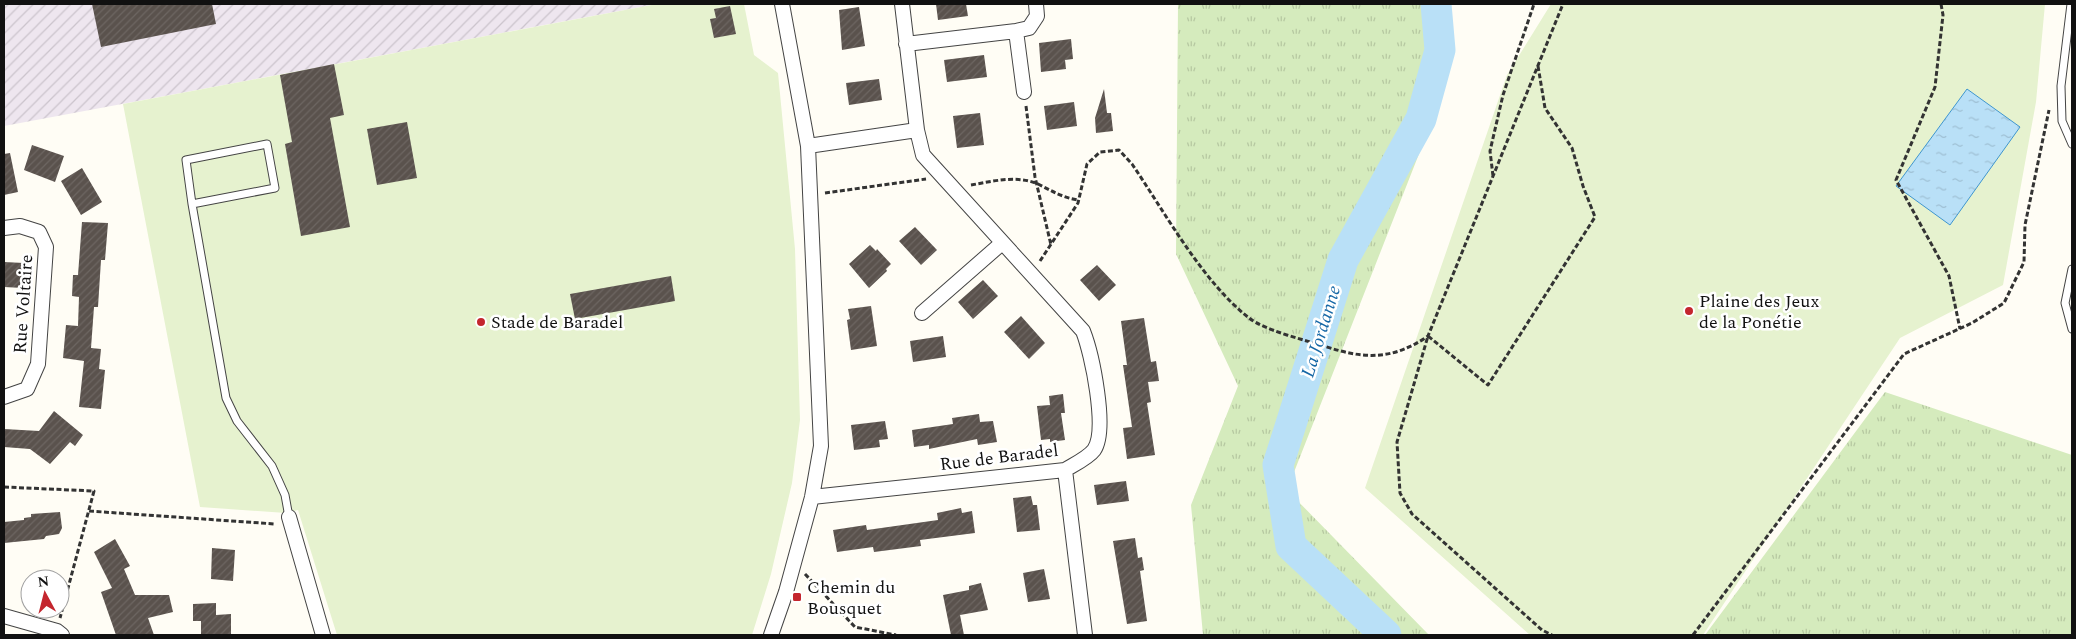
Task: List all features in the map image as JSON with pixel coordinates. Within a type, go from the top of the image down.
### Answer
[{"type":"street","points":[[771,635],[812,497],[822,446],[808,146],[782,4]]},
{"type":"street","name":"Rue de Baradel","points":[[812,497],[1065,470],[1094,450],[1101,430],[1091,351],[1083,331],[923,155],[917,130],[902,4]]},
{"type":"street","points":[[906,44],[1029,28],[1037,16],[1036,4]]},
{"type":"street","points":[[1016,31],[1024,92]]},
{"type":"street","points":[[808,146],[917,130]]},
{"type":"street","name":"Rue Voltaire","points":[[4,228],[20,226],[39,232],[46,247],[38,364],[27,389],[4,397]]},
{"type":"street","points":[[922,313],[1002,242]]},
{"type":"street","points":[[1065,470],[1085,635]]},
{"type":"street","points":[[290,521],[323,635]]},
{"type":"street","points":[[4,616],[59,633]]},
{"type":"lane","points":[[2070,4],[2061,86],[2062,122],[2072,144]]},
{"type":"lane","points":[[192,204],[274,188],[267,144],[186,160],[192,204],[226,398],[238,421],[272,466],[284,495],[290,521]]},
{"type":"lane","points":[[2072,269],[2065,303],[2072,330]]},
{"type":"path","points":[[1493,177],[1490,151],[1503,95],[1534,4]]},
{"type":"path","points":[[1552,635],[1542,630],[1412,514],[1400,492],[1397,442],[1428,336],[1563,4]]},
{"type":"path","points":[[1941,4],[1943,15],[1935,87],[1896,180],[1949,276],[1960,329]]},
{"type":"path","points":[[1428,336],[1488,385],[1596,217],[1583,186],[1572,148],[1545,108],[1538,65]]},
{"type":"path","points":[[1024,92],[1036,183],[1051,246]]},
{"type":"path","points":[[1693,635],[1904,354],[1960,329],[2004,303],[2024,262],[2025,225],[2050,101]]},
{"type":"path","points":[[1031,273],[1051,246],[1079,200],[1087,164],[1100,152],[1118,150],[1132,164],[1212,282],[1250,319],[1291,336],[1348,354],[1376,357],[1411,348],[1428,336]]},
{"type":"path","points":[[810,195],[943,177]]},
{"type":"path","points":[[954,189],[1015,178],[1036,183],[1067,199],[1079,200]]},
{"type":"path","points":[[4,487],[94,491],[59,633]]},
{"type":"path","points":[[89,511],[290,521]]},
{"type":"path","points":[[794,562],[855,627],[896,635]]},
{"type":"shaded area","points":[[4,4],[657,4],[4,126]]},
{"type":"green space","name":"Stade de Baradel","points":[[657,4],[744,4],[754,55],[778,73],[795,249],[800,420],[792,483],[771,574],[752,635],[337,635],[298,510],[286,513],[200,507],[123,104]]},
{"type":"green space","points":[[1178,4],[1421,4],[1437,108],[1287,490],[1429,635],[1203,635],[1191,505],[1238,386],[1176,254]]},
{"type":"green space","name":"Plaine des Jeux de la Ponétie","points":[[1551,4],[2045,4],[2036,102],[2003,285],[1900,338],[1703,635],[1530,635],[1365,488],[1507,75]]},
{"type":"green space","points":[[1885,392],[2072,455],[2072,635],[1705,635]]},
{"type":"water","points":[[1967,89],[2020,127],[1950,225],[1896,186]]},
{"type":"building","points":[[92,4],[212,4],[216,24],[101,47]]},
{"type":"building","points":[[936,4],[966,4],[968,16],[938,20]]},
{"type":"building","points":[[730,6],[736,34],[714,38],[710,19],[716,18],[714,9]]},
{"type":"building","points":[[859,7],[865,46],[842,50],[839,10]]},
{"type":"building","points":[[1071,39],[1073,59],[1065,60],[1066,69],[1041,72],[1039,43]]},
{"type":"building","points":[[984,55],[987,77],[947,82],[944,60]]},
{"type":"building","points":[[334,64],[344,115],[330,118],[350,227],[301,236],[285,144],[292,142],[280,75]]},
{"type":"building","points":[[879,79],[882,100],[849,105],[846,83]]},
{"type":"building","points":[[1104,89],[1107,113],[1111,113],[1113,131],[1096,133],[1095,118]]},
{"type":"building","points":[[1074,102],[1077,126],[1047,130],[1044,106]]},
{"type":"building","points":[[980,113],[984,145],[957,148],[953,116]]},
{"type":"building","points":[[407,122],[417,178],[377,185],[367,129]]},
{"type":"building","points":[[32,145],[64,156],[55,182],[24,170]]},
{"type":"building","points":[[10,153],[18,192],[4,195],[4,154]]},
{"type":"building","points":[[82,168],[102,202],[81,215],[61,181]]},
{"type":"building","points":[[82,222],[108,223],[105,260],[101,260],[98,307],[94,307],[91,348],[101,349],[99,369],[105,370],[101,409],[79,407],[84,361],[63,358],[66,325],[78,326],[79,297],[72,296],[73,275],[78,275]]},
{"type":"building","points":[[915,227],[937,250],[921,265],[899,241]]},
{"type":"building","points":[[870,245],[876,251],[877,249],[891,264],[886,269],[887,271],[869,288],[849,264]]},
{"type":"building","points":[[4,262],[24,263],[23,288],[4,287]]},
{"type":"building","points":[[1097,265],[1116,285],[1099,301],[1080,280]]},
{"type":"building","points":[[671,276],[675,301],[575,319],[570,294]]},
{"type":"building","points":[[983,280],[998,296],[973,319],[958,302]]},
{"type":"building","points":[[871,306],[877,346],[851,350],[847,320],[850,319],[848,309]]},
{"type":"building","points":[[1021,316],[1045,343],[1029,359],[1004,332]]},
{"type":"building","points":[[1144,318],[1151,362],[1156,361],[1159,381],[1148,382],[1151,402],[1147,403],[1155,455],[1127,459],[1123,428],[1132,427],[1123,365],[1127,365],[1121,321]]},
{"type":"building","points":[[943,336],[946,357],[913,362],[910,341]]},
{"type":"building","points":[[1063,394],[1065,413],[1061,413],[1065,440],[1050,442],[1050,439],[1041,440],[1037,406],[1050,405],[1049,396]]},
{"type":"building","points":[[54,411],[83,435],[75,446],[70,442],[50,464],[30,449],[4,447],[4,429],[39,431]]},
{"type":"building","points":[[979,414],[980,422],[993,421],[997,442],[978,445],[977,439],[929,449],[929,445],[914,447],[912,430],[953,424],[952,418]]},
{"type":"building","points":[[885,421],[888,439],[879,440],[880,447],[854,450],[851,425]]},
{"type":"building","points":[[1126,481],[1129,501],[1097,505],[1094,485]]},
{"type":"building","points":[[1031,496],[1033,505],[1037,505],[1040,530],[1017,532],[1013,498]]},
{"type":"building","points":[[961,508],[962,513],[972,511],[975,533],[920,540],[921,546],[874,552],[873,547],[837,552],[833,530],[866,525],[867,530],[938,520],[937,513]]},
{"type":"building","points":[[60,512],[62,528],[59,534],[46,536],[44,539],[4,543],[4,522],[24,520],[24,518],[31,517],[31,514]]},
{"type":"building","points":[[1135,538],[1138,558],[1142,557],[1144,570],[1140,571],[1147,621],[1127,624],[1113,541]]},
{"type":"building","points":[[115,539],[130,566],[124,569],[135,595],[169,595],[173,612],[148,618],[154,635],[116,635],[101,592],[112,588],[94,552]]},
{"type":"building","points":[[212,548],[235,550],[233,581],[211,579]]},
{"type":"building","points":[[1044,569],[1050,599],[1028,602],[1023,573]]},
{"type":"building","points":[[981,583],[988,610],[960,615],[964,635],[951,635],[943,595],[969,590],[969,586]]},
{"type":"building","points":[[216,603],[216,615],[231,614],[231,635],[201,635],[201,621],[193,621],[193,604]]},
{"type":"waterway","name":"La Jordanne","points":[[1386,635],[1291,546],[1278,465],[1343,260],[1421,119],[1440,50],[1436,4]]},
{"type":"place","name":"Plaine des Jeux de la Ponétie","points":[[1689,311]]},
{"type":"place","name":"Stade de Baradel","points":[[481,322]]},
{"type":"place","name":"Chemin du Bousquet","points":[[797,597]]}]
